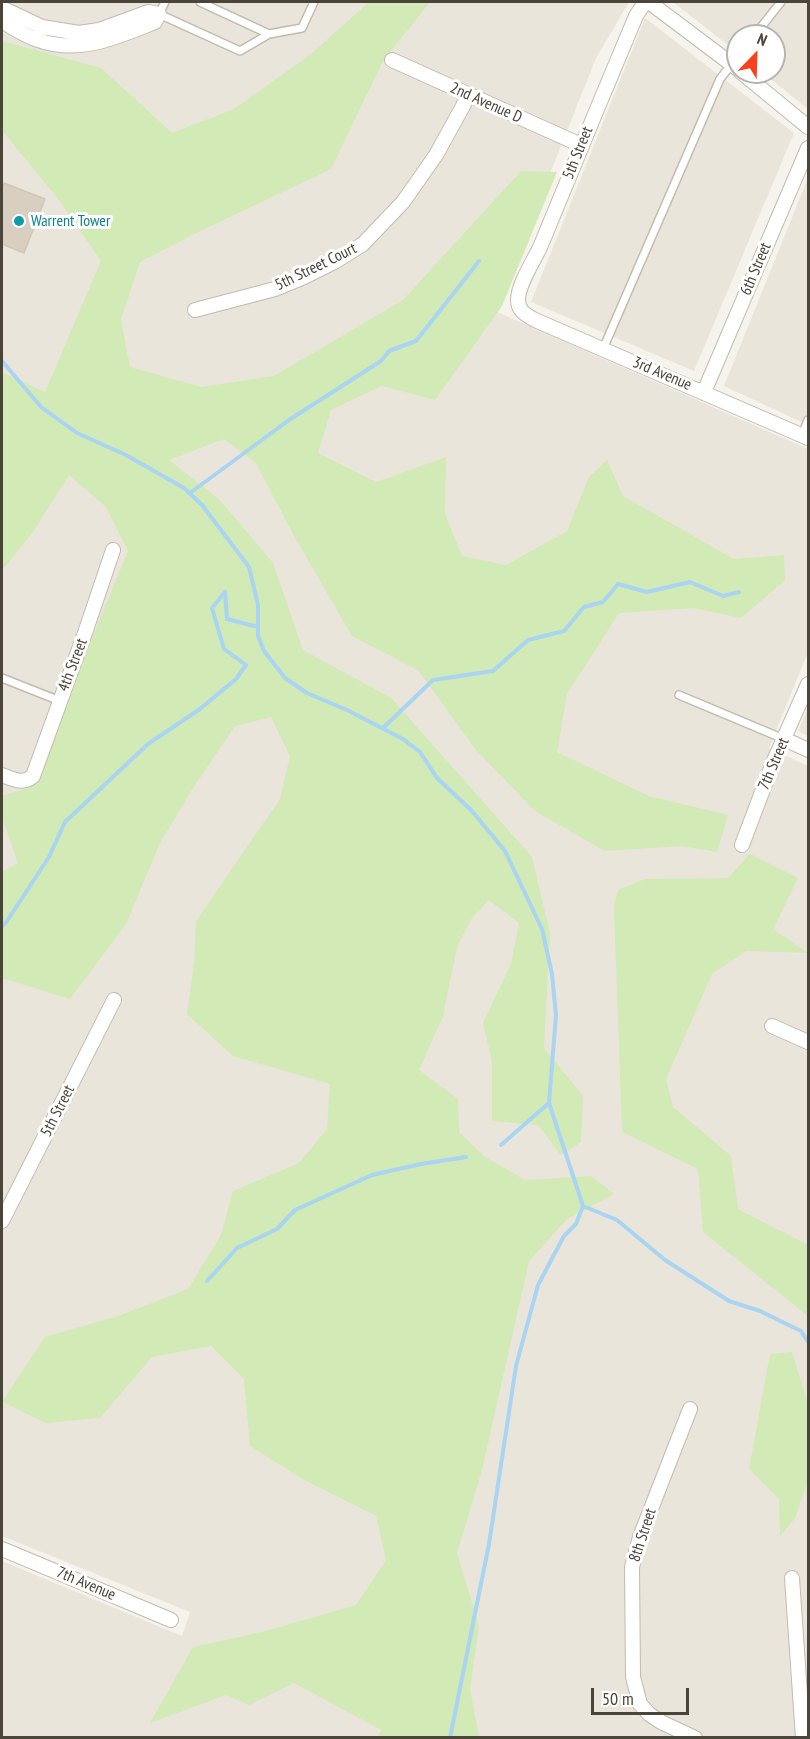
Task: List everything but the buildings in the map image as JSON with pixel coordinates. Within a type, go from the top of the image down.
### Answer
[{"type":"street","points":[[647,2],[726,57]]},
{"type":"street","name":"5th Street","points":[[519,306],[520,290],[581,145],[636,16],[647,2]]},
{"type":"street","points":[[2,8],[42,27],[79,33],[99,30],[148,12],[159,14],[155,22],[100,43],[65,46],[40,41],[2,21]]},
{"type":"street","name":"2nd Avenue D","points":[[392,60],[581,145]]},
{"type":"street","points":[[759,84],[808,127]]},
{"type":"street","name":"5th Street Court","points":[[195,310],[275,289],[336,261],[363,244],[403,202],[436,155],[464,106],[468,94]]},
{"type":"street","name":"6th Street","points":[[704,392],[808,147]]},
{"type":"street","name":"3rd Avenue","points":[[519,306],[522,313],[535,320],[805,437]]},
{"type":"street","name":"4th Street","points":[[2,775],[21,781],[33,776],[113,550]]},
{"type":"street","name":"7th Street","points":[[742,845],[772,763],[808,684]]},
{"type":"street","points":[[784,739],[808,750]]},
{"type":"street","name":"5th Street","points":[[2,1221],[114,1000]]},
{"type":"street","points":[[772,1026],[808,1041]]},
{"type":"street","name":"8th Street","points":[[690,1409],[640,1537],[632,1568],[633,1677],[640,1704],[650,1714],[661,1722],[695,1737]]},
{"type":"street","name":"7th Avenue","points":[[2,1549],[171,1620]]},
{"type":"street","points":[[792,1578],[803,1737]]},
{"type":"lane","points":[[165,2],[159,14],[240,51],[269,34],[302,28],[314,2]]},
{"type":"lane","points":[[200,2],[269,34]]},
{"type":"lane","points":[[764,24],[781,2]]},
{"type":"lane","points":[[603,349],[720,79],[726,74]]},
{"type":"lane","points":[[805,437],[808,420]]},
{"type":"lane","points":[[2,678],[60,701]]},
{"type":"lane","points":[[679,695],[784,739]]},
{"type":"shaded area","points":[[2,2],[629,2],[596,58],[495,311],[808,449],[808,652],[769,748],[808,766],[808,1737],[2,1737],[2,1561],[182,1636],[190,1612],[2,1536]]},
{"type":"shaded area","points":[[673,2],[808,2],[808,109],[777,84],[786,84],[786,24],[726,24],[726,44]]},
{"type":"shaded area","points":[[645,18],[726,81],[726,84],[731,84],[794,133],[694,371],[531,302]]},
{"type":"shaded area","points":[[808,178],[808,425],[724,386]]},
{"type":"shaded area","points":[[808,707],[808,736],[798,731]]},
{"type":"green space","points":[[369,2],[430,2],[383,61],[331,169],[140,262],[121,320],[130,367],[201,387],[274,376],[403,300],[521,171],[557,172],[502,306],[435,400],[382,386],[331,410],[318,453],[376,482],[446,457],[445,514],[462,556],[506,565],[567,531],[589,477],[607,460],[623,496],[734,559],[784,555],[785,580],[741,618],[694,608],[619,613],[567,694],[557,752],[649,796],[728,815],[717,852],[682,846],[605,851],[535,811],[475,749],[419,671],[352,636],[292,532],[256,463],[224,439],[169,460],[219,499],[273,563],[303,650],[391,698],[532,857],[550,933],[544,1048],[583,1096],[581,1142],[561,1155],[538,1125],[492,1121],[492,1062],[483,1023],[511,964],[519,923],[489,900],[472,918],[457,947],[443,1016],[419,1070],[458,1099],[459,1132],[485,1157],[525,1180],[591,1176],[614,1194],[567,1219],[529,1261],[482,1470],[457,1553],[479,1626],[470,1689],[479,1737],[378,1737],[381,1730],[294,1683],[249,1705],[226,1695],[150,1723],[193,1647],[262,1632],[356,1605],[386,1560],[376,1516],[304,1480],[250,1446],[244,1379],[211,1346],[152,1357],[100,1418],[46,1423],[2,1402],[45,1337],[121,1315],[188,1289],[221,1235],[233,1191],[299,1163],[327,1129],[330,1084],[233,1056],[187,1014],[194,965],[196,921],[280,799],[290,756],[271,717],[235,726],[193,788],[160,843],[126,924],[70,999],[2,978],[2,872],[18,863],[2,817],[2,796],[31,787],[128,551],[106,507],[69,475],[33,532],[2,568],[2,372],[45,392],[101,261],[59,200],[2,130],[2,41],[101,68],[172,133],[234,109],[311,54]]},
{"type":"green space","points":[[750,854],[798,878],[773,929],[808,953],[746,951],[712,974],[666,1079],[673,1107],[731,1156],[738,1209],[808,1245],[808,1316],[703,1232],[698,1169],[622,1132],[614,907],[618,890],[645,879],[728,878]]},
{"type":"green space","points":[[792,1352],[808,1403],[808,1481],[795,1518],[780,1536],[779,1499],[749,1469],[770,1354]]},
{"type":"waterway","points":[[190,493],[289,420],[381,361],[389,351],[416,341],[479,261]]},
{"type":"waterway","points":[[2,361],[41,407],[77,433],[126,455],[184,488],[202,505],[249,567],[258,605],[258,636],[264,651],[285,678],[307,693],[347,710],[403,739],[420,752],[437,778],[472,811],[505,851],[542,929],[552,974],[556,1015],[549,1103],[583,1206],[576,1224],[564,1236],[538,1285],[516,1366],[489,1544],[450,1738]]},
{"type":"waterway","points":[[383,728],[433,680],[493,671],[528,640],[564,631],[584,607],[603,602],[618,584],[647,592],[690,582],[723,596],[739,592]]},
{"type":"waterway","points":[[2,926],[49,857],[65,822],[148,744],[200,709],[236,679],[246,665],[224,649],[212,608],[225,592],[227,619],[258,627]]},
{"type":"waterway","points":[[501,1145],[549,1103]]},
{"type":"waterway","points":[[207,1281],[237,1248],[277,1229],[295,1210],[372,1175],[466,1157]]},
{"type":"waterway","points":[[583,1206],[617,1220],[665,1260],[729,1301],[760,1311],[801,1331],[808,1342]]},
{"type":"place","name":"Warrent Tower","points":[[19,221]]}]
